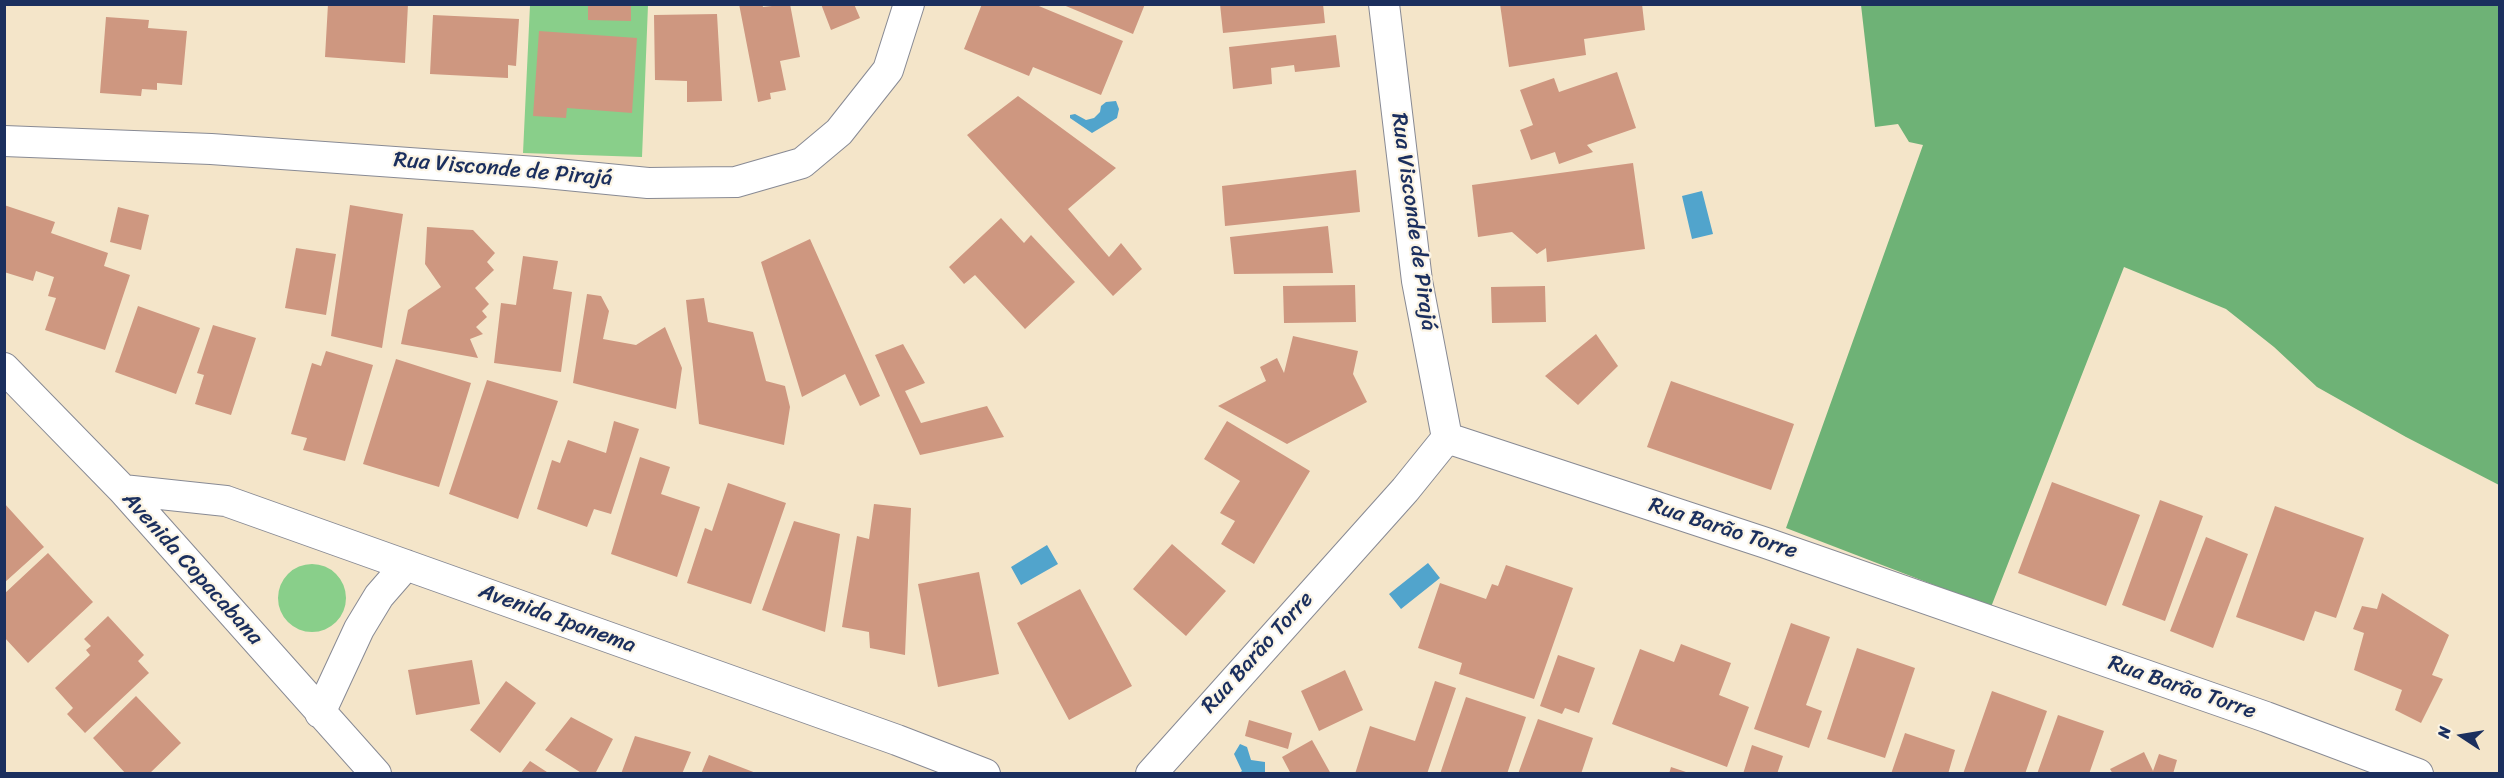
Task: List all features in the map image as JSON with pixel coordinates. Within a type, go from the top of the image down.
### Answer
[{"type":"street","name":"Rua Visconde de Pirajá","points":[[4,141],[246,152],[525,171],[648,183],[736,182],[802,163],[839,132],[888,70],[909,4]]},
{"type":"street","name":"Rua Visconde de Pirajá","points":[[1384,4],[1417,281],[1448,438]]},
{"type":"street","name":"Avenida Copacabana","points":[[4,368],[123,490],[376,774]]},
{"type":"street","name":"Rua Barão Torre","points":[[1151,774],[1405,490],[1448,438],[1766,543],[2266,717],[2418,774]]},
{"type":"street","name":"Avenida Ipanema","points":[[123,490],[226,501],[897,740],[985,774]]},
{"type":"street","points":[[320,713],[359,629],[379,596],[406,565]]},
{"type":"green space","points":[[530,5],[648,5],[642,157],[523,153]]},
{"type":"green space","points":[[1861,5],[2499,5],[2499,485],[2406,437],[2317,387],[2274,347],[2226,309],[2124,267],[1991,607],[1786,528],[1923,145],[1909,142],[1898,124],[1875,127]]},
{"type":"green space","points":[[312,564],[325,567],[336,574],[343,585],[346,598],[343,611],[336,622],[325,629],[312,632],[299,629],[288,622],[281,611],[278,598],[281,585],[288,574],[299,567]]},
{"type":"water","points":[[1116,101],[1119,109],[1117,118],[1092,133],[1070,118],[1070,115],[1075,114],[1086,120],[1094,118],[1106,102]]},
{"type":"water","points":[[1702,191],[1713,234],[1692,239],[1682,196]]},
{"type":"water","points":[[1047,545],[1058,564],[1021,585],[1011,567]]},
{"type":"water","points":[[1428,563],[1440,578],[1401,609],[1389,594]]},
{"type":"water","points":[[1240,744],[1247,747],[1251,760],[1265,762],[1265,773],[1239,773],[1242,771],[1234,754]]},
{"type":"building","points":[[328,4],[408,4],[405,63],[325,57]]},
{"type":"building","points":[[588,4],[631,4],[631,21],[588,20]]},
{"type":"building","points":[[739,4],[762,4],[763,7],[790,4],[800,57],[780,61],[786,90],[770,93],[771,99],[758,102]]},
{"type":"building","points":[[821,4],[854,4],[860,18],[831,30]]},
{"type":"building","points":[[982,4],[1034,4],[1123,41],[1101,95],[1033,67],[1029,76],[964,49]]},
{"type":"building","points":[[1061,4],[1145,4],[1133,34]]},
{"type":"building","points":[[1220,4],[1323,4],[1325,23],[1223,33]]},
{"type":"building","points":[[1500,4],[1642,4],[1645,30],[1584,39],[1586,55],[1509,67]]},
{"type":"building","points":[[717,14],[722,101],[687,102],[687,81],[655,80],[654,15]]},
{"type":"building","points":[[433,15],[519,19],[516,66],[508,65],[508,78],[430,74]]},
{"type":"building","points":[[106,17],[149,20],[148,28],[187,31],[182,85],[157,83],[157,90],[142,89],[141,96],[100,93]]},
{"type":"building","points":[[539,31],[637,38],[632,113],[567,108],[566,118],[533,116]]},
{"type":"building","points":[[1336,35],[1340,67],[1295,72],[1294,65],[1271,68],[1272,84],[1233,89],[1229,47]]},
{"type":"building","points":[[1617,72],[1636,128],[1587,145],[1593,152],[1559,164],[1555,152],[1531,160],[1520,130],[1533,125],[1520,90],[1554,78],[1559,92]]},
{"type":"building","points":[[1018,96],[1116,168],[1068,209],[1109,257],[1121,243],[1142,269],[1113,296],[967,135]]},
{"type":"building","points":[[1633,163],[1645,249],[1547,262],[1546,248],[1537,254],[1512,232],[1478,237],[1472,185]]},
{"type":"building","points":[[1356,170],[1360,212],[1225,226],[1222,186]]},
{"type":"building","points":[[4,205],[55,222],[51,233],[108,253],[104,266],[130,275],[105,350],[45,330],[56,298],[48,296],[54,277],[36,271],[33,281],[4,272]]},
{"type":"building","points":[[350,205],[403,214],[382,348],[331,336]]},
{"type":"building","points":[[118,207],[149,215],[141,250],[110,242]]},
{"type":"building","points":[[1001,218],[1024,243],[1031,235],[1075,282],[1025,329],[975,275],[964,284],[949,267]]},
{"type":"building","points":[[1328,226],[1333,273],[1234,274],[1230,237]]},
{"type":"building","points":[[427,227],[473,230],[495,253],[487,262],[494,270],[475,288],[489,304],[482,311],[487,317],[476,327],[483,334],[470,339],[478,358],[401,344],[408,310],[441,287],[425,264]]},
{"type":"building","points":[[810,239],[880,396],[860,406],[845,374],[802,397],[761,262]]},
{"type":"building","points":[[296,248],[336,254],[326,315],[285,308]]},
{"type":"building","points":[[523,256],[558,261],[553,289],[572,292],[561,372],[494,363],[501,303],[516,305]]},
{"type":"building","points":[[1355,285],[1356,322],[1284,323],[1283,286]]},
{"type":"building","points":[[1545,286],[1546,322],[1492,323],[1491,287]]},
{"type":"building","points":[[587,294],[601,296],[609,311],[603,339],[636,345],[665,327],[682,368],[676,409],[573,383]]},
{"type":"building","points":[[704,298],[708,322],[753,332],[766,381],[785,386],[790,407],[784,445],[699,424],[686,300]]},
{"type":"building","points":[[138,306],[200,328],[176,394],[115,372]]},
{"type":"building","points":[[213,325],[256,338],[231,415],[195,404],[204,375],[197,373]]},
{"type":"building","points":[[1596,334],[1618,366],[1578,405],[1545,376]]},
{"type":"building","points":[[1293,336],[1358,351],[1353,374],[1367,402],[1287,444],[1218,406],[1266,381],[1260,367],[1277,358],[1284,373]]},
{"type":"building","points":[[903,344],[925,383],[905,391],[921,423],[987,406],[1004,437],[920,455],[875,355]]},
{"type":"building","points":[[326,351],[373,365],[345,461],[303,450],[307,438],[291,434],[312,363],[321,366]]},
{"type":"building","points":[[396,359],[471,383],[439,487],[363,464]]},
{"type":"building","points":[[487,380],[558,401],[518,519],[449,494]]},
{"type":"building","points":[[1671,381],[1794,424],[1771,490],[1647,447]]},
{"type":"building","points":[[614,421],[639,429],[611,514],[594,509],[587,527],[537,509],[552,460],[560,463],[568,440],[606,453]]},
{"type":"building","points":[[1227,421],[1310,471],[1254,564],[1221,544],[1235,521],[1220,513],[1240,481],[1204,459]]},
{"type":"building","points":[[640,457],[670,467],[661,494],[700,507],[677,577],[611,554]]},
{"type":"building","points":[[2052,482],[2140,515],[2106,606],[2018,573]]},
{"type":"building","points":[[728,483],[786,503],[751,604],[687,583],[705,528],[712,531]]},
{"type":"building","points":[[2160,500],[2203,516],[2165,621],[2122,605]]},
{"type":"building","points":[[4,503],[44,547],[4,583]]},
{"type":"building","points":[[874,504],[911,508],[905,655],[870,648],[869,632],[842,627],[857,536],[869,539]]},
{"type":"building","points":[[2275,506],[2364,538],[2336,618],[2315,611],[2304,641],[2236,617]]},
{"type":"building","points":[[794,521],[840,534],[825,632],[762,610]]},
{"type":"building","points":[[2206,537],[2248,554],[2213,648],[2170,631]]},
{"type":"building","points":[[1172,544],[1226,591],[1186,636],[1133,589]]},
{"type":"building","points":[[48,553],[93,602],[28,663],[4,637],[4,594]]},
{"type":"building","points":[[1506,565],[1573,588],[1534,699],[1459,674],[1462,663],[1418,648],[1440,583],[1486,599],[1492,584],[1498,586]]},
{"type":"building","points":[[979,572],[999,674],[938,687],[918,584]]},
{"type":"building","points":[[1080,589],[1132,686],[1069,720],[1017,623]]},
{"type":"building","points":[[2382,593],[2449,635],[2432,675],[2443,679],[2421,723],[2395,710],[2402,690],[2354,670],[2364,633],[2353,629],[2362,606],[2377,609]]},
{"type":"building","points":[[108,616],[144,655],[138,661],[149,673],[85,733],[67,714],[73,708],[55,688],[90,655],[86,650],[91,646],[84,639]]},
{"type":"building","points":[[1791,623],[1830,637],[1806,705],[1822,711],[1809,748],[1754,729]]},
{"type":"building","points":[[1681,644],[1731,663],[1719,695],[1749,707],[1727,767],[1612,724],[1640,649],[1674,662]]},
{"type":"building","points":[[1857,648],[1915,668],[1885,758],[1827,739]]},
{"type":"building","points":[[1558,655],[1595,668],[1579,713],[1565,708],[1562,714],[1540,706]]},
{"type":"building","points":[[472,660],[480,704],[416,715],[408,670]]},
{"type":"building","points":[[1345,670],[1363,710],[1319,731],[1301,691]]},
{"type":"building","points":[[506,681],[536,703],[500,753],[470,730]]},
{"type":"building","points":[[1435,681],[1456,688],[1427,774],[1355,774],[1370,726],[1415,741]]},
{"type":"building","points":[[1992,691],[2047,711],[2025,774],[1963,774]]},
{"type":"building","points":[[136,696],[181,743],[149,774],[126,774],[93,738]]},
{"type":"building","points":[[1466,697],[1526,717],[1507,774],[1440,774]]},
{"type":"building","points":[[2058,715],[2104,731],[2089,774],[2037,774]]},
{"type":"building","points":[[571,717],[613,739],[595,774],[583,774],[545,750]]},
{"type":"building","points":[[1538,719],[1593,738],[1581,774],[1518,774]]},
{"type":"building","points":[[1249,720],[1292,733],[1288,749],[1245,736]]},
{"type":"building","points":[[1905,733],[1955,750],[1948,774],[1891,774]]},
{"type":"building","points":[[635,736],[691,752],[682,774],[621,774]]},
{"type":"building","points":[[1312,740],[1331,774],[1291,774],[1282,757]]},
{"type":"building","points":[[1752,745],[1783,756],[1777,774],[1743,774]]},
{"type":"building","points":[[2144,752],[2153,771],[2159,754],[2177,760],[2173,774],[2113,774],[2110,769]]},
{"type":"building","points":[[709,755],[756,773],[756,774],[701,774]]},
{"type":"building","points":[[530,761],[550,774],[520,774]]},
{"type":"building","points":[[1671,767],[1689,773],[1689,774],[1669,774]]}]
